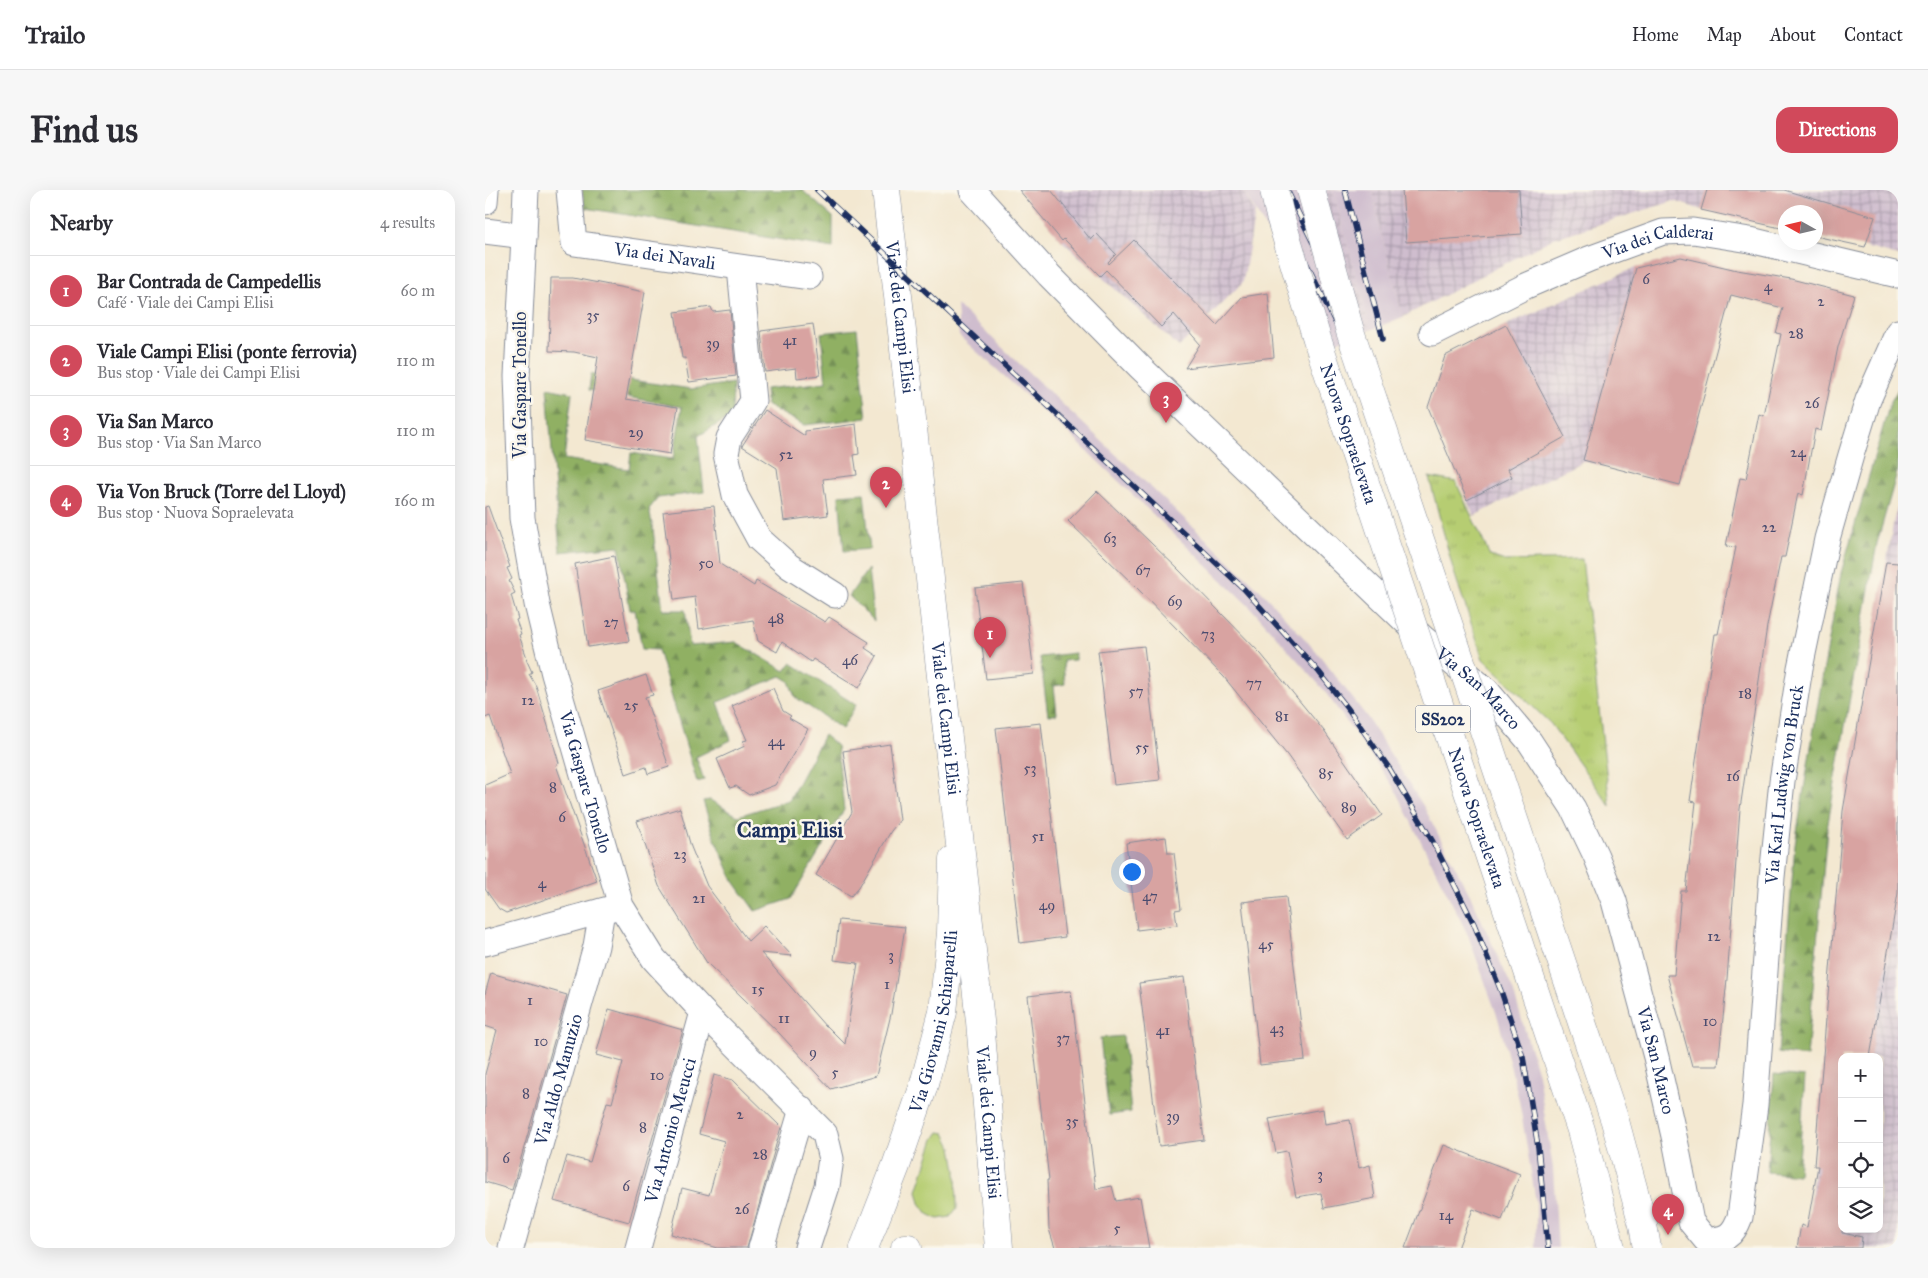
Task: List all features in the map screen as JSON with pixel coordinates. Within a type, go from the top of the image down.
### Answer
[{"type":"main road","name":"Viale dei Campi Elisi","points":[[886,190],[980,1021],[999,1248]]},
{"type":"main road","name":"Nuova Sopraelevata","points":[[1274,190],[1279,216],[1329,376],[1581,1130],[1611,1248]]},
{"type":"main road","name":"Nuova Sopraelevata","points":[[1311,190],[1350,331],[1615,1121],[1643,1225],[1647,1248]]},
{"type":"main road","name":"Via Giovanni Schiaparelli","points":[[864,1248],[896,1166],[923,1088],[943,1012],[951,933],[953,786]]},
{"type":"street","points":[[485,202],[486,190]]},
{"type":"street","points":[[485,231],[524,236],[526,190]]},
{"type":"street","name":"Via dei Navali","points":[[569,190],[574,244],[809,277]]},
{"type":"street","name":"Via San Marco","points":[[972,190],[1049,275],[1140,367],[1424,639],[1487,691],[1530,742],[1573,808],[1596,856],[1614,901],[1656,1056],[1691,1222],[1706,1240],[1718,1240]]},
{"type":"street","name":"Via dei Calderai","points":[[1432,333],[1526,286],[1589,259],[1663,232],[1693,231],[1750,240],[1898,275]]},
{"type":"street","name":"Via Gaspare Tonello","points":[[524,236],[517,376],[522,518],[537,604],[611,908],[703,1012],[825,1134],[831,1159],[827,1186],[807,1248]]},
{"type":"street","points":[[740,268],[753,400],[729,438],[726,454],[735,495],[759,539],[789,566],[835,594]]},
{"type":"street","name":"Via Karl Ludwig von Bruck","points":[[1718,1240],[1729,1235],[1735,1229],[1740,1217],[1755,1105],[1772,878],[1782,781],[1800,668],[1827,538],[1851,455],[1868,400],[1898,332]]},
{"type":"street","points":[[485,943],[611,908]]},
{"type":"street","name":"Via Aldo Manuzio","points":[[511,1248],[596,946],[611,908]]},
{"type":"street","name":"Via Antonio Meucci","points":[[641,1247],[703,1012]]},
{"type":"street","points":[[761,1248],[802,1109]]},
{"type":"shaded area","points":[[1019,190],[1243,190],[1255,212],[1243,282],[1179,347],[1062,241]]},
{"type":"shaded area","points":[[1243,190],[1294,190],[1361,333],[1334,343]]},
{"type":"shaded area","points":[[1294,190],[1333,190],[1370,330],[1361,333]]},
{"type":"shaded area","points":[[1333,190],[1373,190],[1380,230],[1403,317],[1370,330]]},
{"type":"shaded area","points":[[1373,190],[1707,190],[1702,210],[1674,201],[1554,238],[1403,317],[1380,230]]},
{"type":"shaded area","points":[[1784,190],[1898,190],[1898,256],[1865,247],[1874,217]]},
{"type":"shaded area","points":[[1681,257],[1731,295],[1680,485],[1583,461],[1474,516],[1428,407],[1445,356],[1506,325],[1636,267],[1642,269],[1643,266]]},
{"type":"shaded area","points":[[957,305],[1258,588],[1317,652],[1367,717],[1424,807],[1471,897],[1513,990],[1538,1074],[1553,1168],[1558,1248],[1536,1248],[1536,1202],[1519,1100],[1498,1018],[1468,935],[1393,786],[1323,689],[1250,607],[1065,430],[959,336]]},
{"type":"shaded area","points":[[1898,504],[1898,1248],[1797,1248],[1801,1225],[1807,1226],[1811,1201],[1843,811]]},
{"type":"green space","points":[[582,190],[802,190],[833,217],[833,248],[585,208]]},
{"type":"green space","points":[[857,329],[867,418],[804,425],[766,405],[765,389],[826,382],[821,333]]},
{"type":"green space","points":[[591,374],[691,389],[733,383],[732,416],[698,436],[704,492],[658,498],[649,509],[663,610],[685,610],[690,646],[736,642],[785,671],[791,663],[856,705],[842,729],[795,697],[789,681],[781,676],[718,702],[731,740],[696,757],[704,780],[697,782],[658,650],[642,649],[635,610],[630,610],[619,546],[560,552],[547,388],[572,393],[564,459],[629,469],[631,453],[673,459],[682,407],[589,390]]},
{"type":"green space","points":[[1898,389],[1898,469],[1877,543],[1827,829],[1807,1057],[1778,1053],[1795,844],[1841,573],[1890,403]]},
{"type":"green space","points":[[1429,477],[1456,482],[1490,556],[1505,561],[1582,559],[1610,806],[1551,724],[1483,659],[1453,569]]},
{"type":"green space","points":[[864,493],[870,549],[844,551],[839,495]]},
{"type":"green space","points":[[868,569],[874,621],[849,596]]},
{"type":"green space","points":[[1075,653],[1075,660],[1063,661],[1065,684],[1054,686],[1057,714],[1048,715],[1040,657]]},
{"type":"green space","points":[[824,735],[837,746],[844,810],[791,899],[755,911],[733,880],[715,839],[703,801],[710,800],[738,816],[789,800]]},
{"type":"green space","points":[[1123,1036],[1131,1112],[1109,1115],[1100,1038]]},
{"type":"green space","points":[[1774,1074],[1805,1077],[1798,1175],[1767,1172]]},
{"type":"green space","points":[[939,1132],[945,1133],[952,1147],[956,1170],[957,1208],[950,1217],[938,1219],[928,1214],[920,1203],[917,1191],[934,1139]]},
{"type":"building","points":[[1019,190],[1051,190],[1091,240],[1097,234],[1116,254],[1108,262],[1109,264],[1134,240],[1217,325],[1242,297],[1268,293],[1274,357],[1185,368],[1200,344],[1174,314],[1161,327],[1106,270],[1100,276],[1064,239],[1062,241]]},
{"type":"building","points":[[1402,190],[1519,190],[1522,234],[1406,242]]},
{"type":"building","points":[[1707,190],[1784,190],[1875,217],[1865,247],[1823,238],[1823,205],[1778,205],[1778,227],[1701,210]]},
{"type":"building","points":[[1681,257],[1737,270],[1791,279],[1854,295],[1838,347],[1821,431],[1815,429],[1803,495],[1798,493],[1785,557],[1781,557],[1767,626],[1740,809],[1727,979],[1718,1066],[1692,1066],[1667,975],[1674,975],[1681,891],[1686,891],[1696,802],[1690,801],[1715,634],[1718,634],[1736,547],[1726,546],[1740,478],[1746,479],[1759,414],[1764,416],[1781,334],[1776,333],[1783,308],[1731,295],[1680,485],[1583,460],[1636,268]]},
{"type":"building","points":[[551,278],[573,278],[645,292],[626,399],[678,407],[670,454],[585,440],[598,357],[574,352],[549,351]]},
{"type":"building","points":[[711,307],[713,312],[730,310],[736,376],[689,382],[685,358],[682,358],[675,312]]},
{"type":"building","points":[[813,324],[820,375],[797,378],[796,368],[765,372],[761,331]]},
{"type":"building","points":[[1506,325],[1565,437],[1508,469],[1512,477],[1467,500],[1428,407],[1445,356]]},
{"type":"building","points":[[765,410],[805,436],[805,431],[856,424],[859,454],[854,455],[857,475],[823,479],[828,515],[784,521],[777,468],[742,446]]},
{"type":"building","points":[[1097,491],[1179,570],[1261,654],[1324,731],[1382,815],[1347,840],[1287,755],[1224,677],[1068,521]]},
{"type":"building","points":[[488,506],[510,567],[507,568],[512,579],[509,581],[515,593],[511,595],[521,634],[519,635],[532,672],[529,674],[536,686],[559,763],[556,765],[597,881],[506,913],[499,909],[485,889],[485,785],[510,774],[490,716],[485,718],[485,507]]},
{"type":"building","points":[[714,506],[720,564],[754,586],[756,581],[825,622],[829,617],[869,642],[865,648],[877,656],[859,688],[813,659],[811,662],[782,642],[777,652],[758,641],[753,620],[699,629],[695,597],[674,600],[663,512]]},
{"type":"building","points":[[614,556],[629,641],[588,647],[575,564]]},
{"type":"building","points":[[1886,562],[1898,563],[1898,893],[1871,1053],[1838,1053],[1838,1233],[1862,1237],[1861,1248],[1797,1248],[1801,1225],[1807,1227],[1818,1166],[1814,1166],[1843,811]]},
{"type":"building","points":[[1023,583],[1034,674],[986,679],[975,588]]},
{"type":"building","points":[[1144,646],[1160,780],[1114,785],[1098,651]]},
{"type":"building","points":[[646,675],[653,695],[645,697],[669,767],[648,774],[646,767],[626,774],[598,691]]},
{"type":"building","points":[[773,688],[783,711],[791,716],[789,718],[808,729],[775,785],[749,795],[736,786],[730,788],[717,759],[745,746],[743,741],[747,740],[732,706]]},
{"type":"building","points":[[1041,723],[1065,937],[1020,943],[996,728]]},
{"type":"building","points":[[890,744],[900,820],[891,831],[859,887],[851,896],[816,875],[852,812],[843,751]]},
{"type":"building","points":[[680,808],[691,847],[707,886],[748,941],[764,926],[792,956],[761,953],[826,1027],[826,1025],[845,1044],[858,963],[834,960],[839,920],[905,927],[891,1014],[876,1076],[831,1089],[779,1033],[707,963],[659,886],[637,821]]},
{"type":"building","points":[[1166,837],[1168,853],[1174,853],[1181,909],[1175,910],[1177,925],[1137,930],[1126,843]]},
{"type":"building","points":[[1286,897],[1305,1060],[1260,1065],[1242,902]]},
{"type":"building","points":[[491,973],[567,995],[512,1190],[485,1182],[485,1074],[497,1030],[485,1026],[485,994]]},
{"type":"building","points":[[1184,977],[1204,1140],[1159,1146],[1139,983]]},
{"type":"building","points":[[1071,991],[1096,1189],[1112,1186],[1116,1201],[1140,1197],[1149,1248],[1055,1248],[1049,1229],[1047,1180],[1049,1180],[1028,996]]},
{"type":"building","points":[[609,1009],[683,1030],[629,1222],[554,1201],[567,1156],[590,1162],[607,1102],[612,1103],[623,1062],[596,1055]]},
{"type":"building","points":[[714,1075],[733,1080],[781,1127],[747,1248],[718,1248],[671,1234],[682,1188],[709,1195],[724,1141],[699,1134]]},
{"type":"building","points":[[1323,1109],[1325,1124],[1350,1120],[1359,1168],[1370,1165],[1375,1198],[1324,1208],[1321,1193],[1296,1197],[1287,1151],[1276,1153],[1269,1119]]},
{"type":"building","points":[[1444,1145],[1520,1174],[1502,1220],[1473,1209],[1458,1248],[1405,1248]]},
{"type":"railway","points":[[817,190],[1244,589],[1319,672],[1349,710],[1389,768],[1433,842],[1474,924],[1501,991],[1523,1057],[1538,1147],[1548,1248]]},
{"type":"railway","points":[[1271,190],[1336,324]]},
{"type":"railway","points":[[1287,190],[1355,328]]},
{"type":"railway","points":[[1345,190],[1383,339]]},
{"type":"place","name":"Via San Marco","points":[[1166,423]]},
{"type":"place","name":"Viale Campi Elisi (ponte ferrovia)","points":[[886,508]]},
{"type":"place","name":"Bar Contrada de Campedellis","points":[[990,658]]},
{"type":"place","name":"Via Von Bruck (Torre del Lloyd)","points":[[1668,1235]]},
{"type":"district","name":"Campi Elisi","points":[[790,829]]}]
